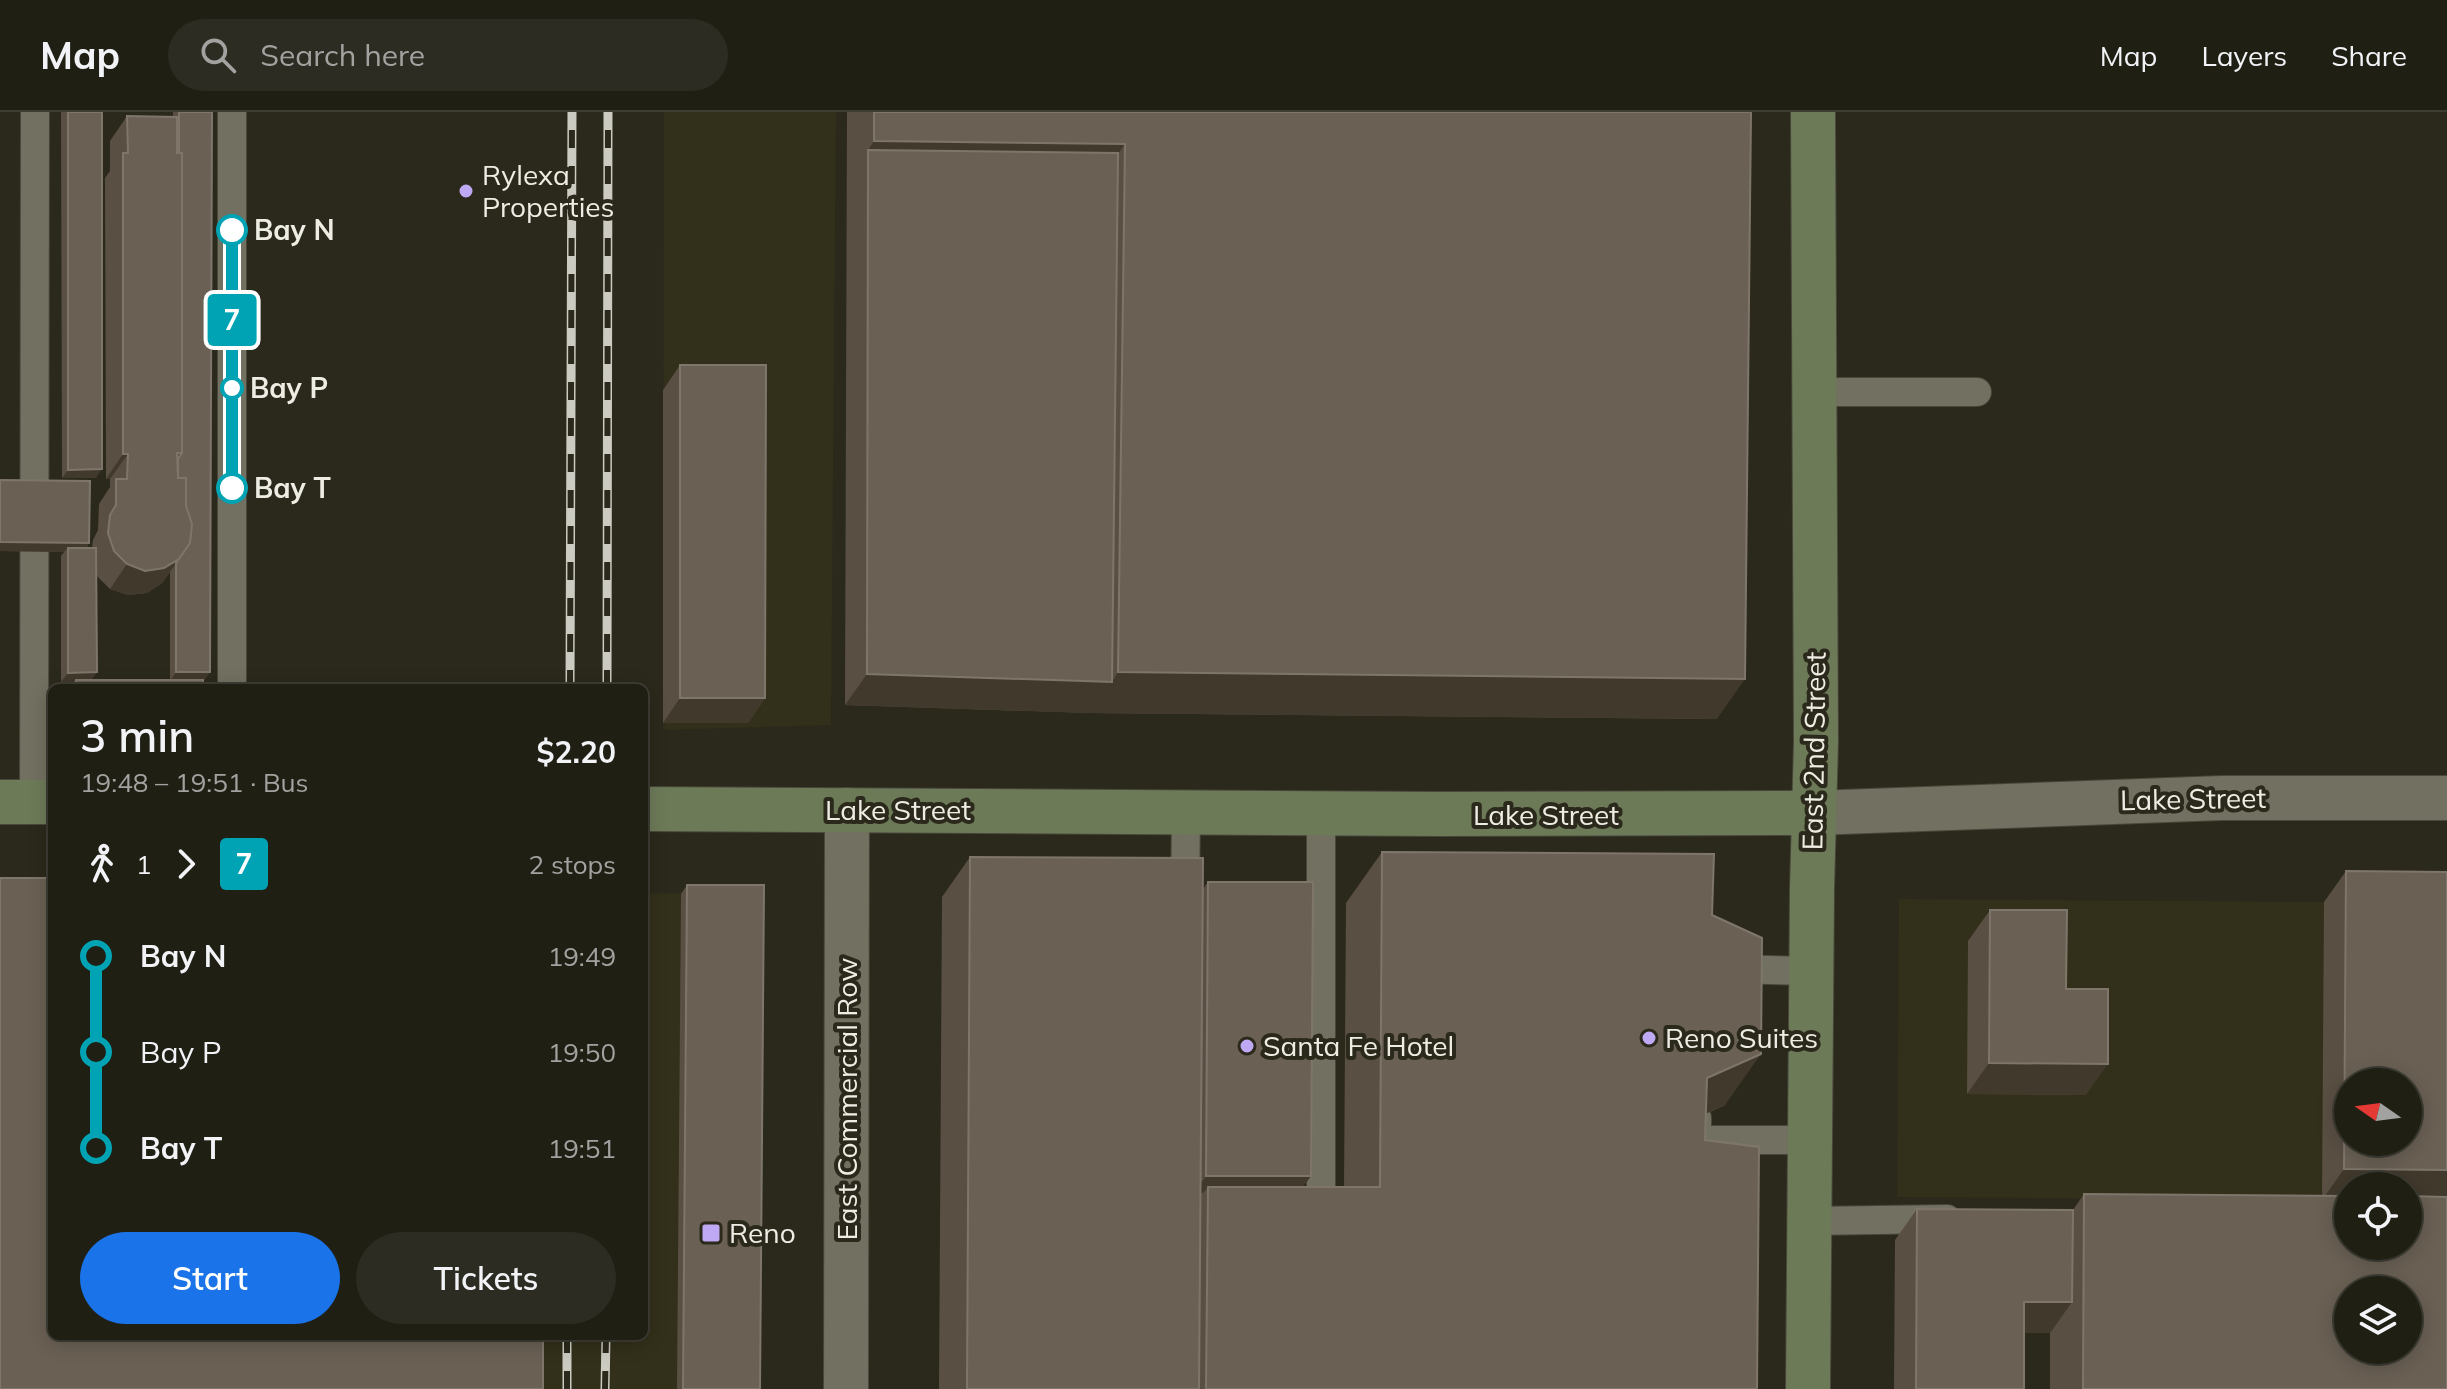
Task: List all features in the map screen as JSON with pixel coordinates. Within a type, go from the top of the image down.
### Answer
[{"type":"main road","name":"East 2nd Street","points":[[1808,1389],[1814,813],[1813,112]]},
{"type":"main road","name":"Lake Street","points":[[654,809],[1814,813]]},
{"type":"street","name":"Lake Street","points":[[1814,813],[2192,799],[2447,798]]},
{"type":"street","name":"East Commercial Row","points":[[846,1389],[847,810]]},
{"type":"lane","points":[[29,802],[35,112]]},
{"type":"lane","points":[[232,112],[232,684]]},
{"type":"lane","points":[[1814,392],[1977,392]]},
{"type":"lane","points":[[1185,920],[1186,812]]},
{"type":"lane","points":[[1284,1218],[1314,1217],[1321,1213],[1321,813]]},
{"type":"lane","points":[[1702,978],[1702,969],[1811,971]]},
{"type":"lane","points":[[1697,1118],[1697,1140],[1810,1140]]},
{"type":"lane","points":[[1808,1221],[1976,1219]]},
{"type":"shaded area","points":[[664,112],[836,112],[831,725],[663,730]]},
{"type":"shaded area","name":"Reno","points":[[648,893],[758,894],[753,1389],[541,1389],[542,1340],[648,1340]]},
{"type":"shaded area","points":[[1899,899],[2447,903],[2422,1084],[2422,1068],[2334,1068],[2334,1156],[2412,1156],[2410,1172],[2334,1172],[2334,1200],[1897,1197]]},
{"type":"building","points":[[68,112],[102,112],[102,469],[68,470]]},
{"type":"building","points":[[179,112],[212,112],[210,672],[176,672],[176,563],[190,543],[192,524],[186,506],[186,478],[178,478],[178,459],[182,453],[182,153],[179,153]]},
{"type":"building","points":[[874,112],[1751,112],[1745,679],[1118,672],[1125,144],[874,141]]},
{"type":"building","points":[[127,116],[177,117],[177,153],[182,153],[182,453],[177,453],[178,478],[186,478],[186,506],[192,524],[190,543],[179,559],[164,568],[145,571],[127,564],[114,551],[108,533],[110,515],[116,505],[116,479],[127,479],[128,454],[123,454],[123,153],[128,153]]},
{"type":"building","points":[[868,150],[1118,153],[1112,682],[867,674]]},
{"type":"building","points":[[680,365],[766,365],[765,698],[680,698]]},
{"type":"building","points":[[0,480],[90,481],[89,543],[0,542]]},
{"type":"building","points":[[68,548],[96,548],[97,672],[68,673]]},
{"type":"building","points":[[76,680],[203,680],[203,684],[76,684]]},
{"type":"building","points":[[1382,852],[1714,854],[1712,915],[1762,938],[1761,1054],[1707,1078],[1705,1140],[1759,1147],[1757,1389],[1206,1389],[1208,1187],[1380,1187]]},
{"type":"building","points":[[970,857],[1203,858],[1199,1389],[967,1389]]},
{"type":"building","points":[[2346,871],[2447,872],[2447,1170],[2344,1169],[2344,1156],[2422,1156],[2422,1068],[2345,1068]]},
{"type":"building","points":[[0,878],[48,878],[48,1340],[543,1340],[543,1389],[0,1389]]},
{"type":"building","name":"Santa Fe Hotel","points":[[1208,882],[1313,882],[1311,1176],[1206,1176]]},
{"type":"building","name":"Reno","points":[[687,885],[764,885],[760,1389],[683,1389]]},
{"type":"building","points":[[1990,910],[2067,910],[2066,989],[2108,989],[2108,1064],[1989,1063]]},
{"type":"building","points":[[2084,1194],[2334,1196],[2334,1260],[2422,1260],[2422,1196],[2447,1197],[2447,1389],[2083,1389]]},
{"type":"building","points":[[1917,1209],[2073,1210],[2072,1302],[2024,1302],[2024,1389],[1916,1389]]},
{"type":"railway","points":[[570,684],[572,112]]},
{"type":"railway","points":[[607,684],[608,112]]},
{"type":"railway","points":[[567,1340],[567,1389]]},
{"type":"railway","points":[[605,1389],[606,1340]]},
{"type":"bus line","name":"7","points":[[232,230],[232,488]]},
{"type":"place","name":"Rylexa Properties","points":[[466,191]]},
{"type":"place","name":"Bay N","points":[[232,230]]},
{"type":"place","name":"Bay P","points":[[232,388]]},
{"type":"place","name":"Bay T","points":[[232,488]]},
{"type":"place","name":"Reno Suites","points":[[1649,1038]]},
{"type":"place","name":"Santa Fe Hotel","points":[[1247,1046]]},
{"type":"place","name":"Reno","points":[[711,1233]]}]
